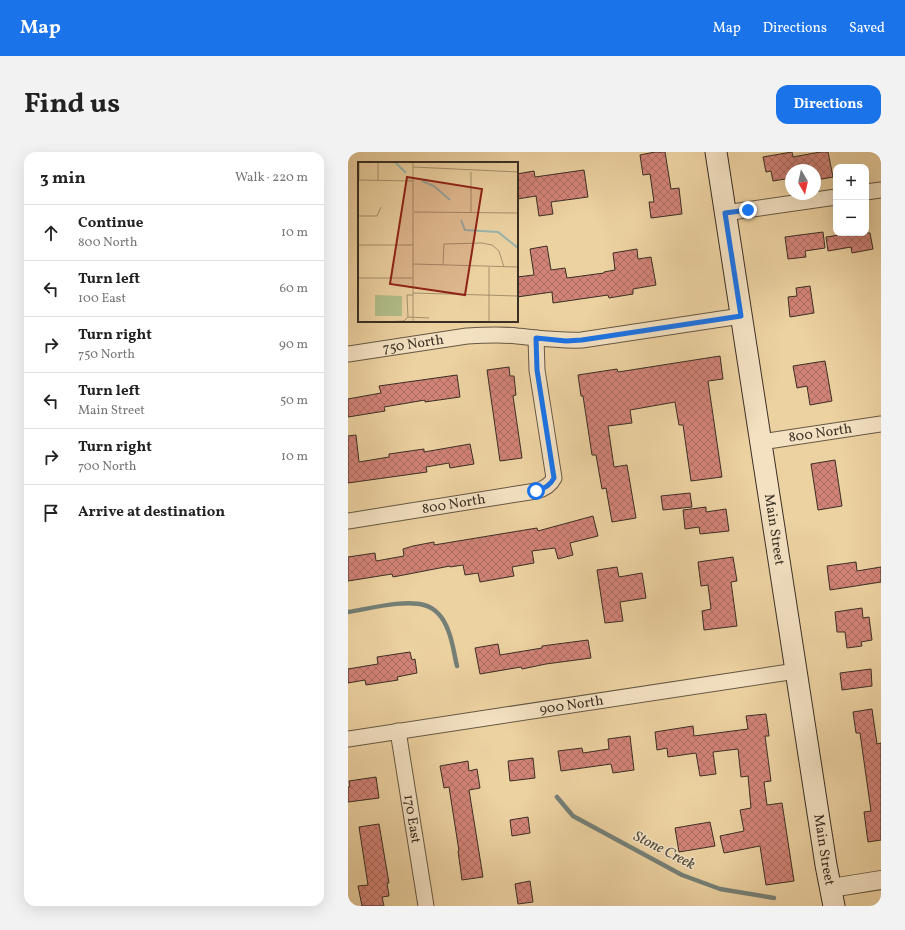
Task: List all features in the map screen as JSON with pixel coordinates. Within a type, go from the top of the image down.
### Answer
[{"type":"main road","name":"Main Street","points":[[716,152],[832,897]]},
{"type":"street","points":[[869,192],[881,190]]},
{"type":"street","points":[[725,213],[833,197]]},
{"type":"street","name":"750 North","points":[[348,354],[467,336],[499,335],[566,341],[582,340],[741,316]]},
{"type":"street","name":"800 North","points":[[348,521],[536,491],[547,487],[552,483],[554,478],[537,370],[536,338]]},
{"type":"street","name":"800 North","points":[[761,442],[881,424]]},
{"type":"street","name":"900 North","points":[[348,739],[796,671]]},
{"type":"street","name":"170 East","points":[[398,731],[426,906]]},
{"type":"street","points":[[832,897],[881,880]]},
{"type":"building","points":[[665,152],[671,189],[679,188],[682,214],[651,218],[649,202],[654,202],[650,174],[643,175],[640,155]]},
{"type":"building","points":[[792,152],[793,157],[828,152],[833,177],[821,179],[821,164],[785,164],[785,179],[773,181],[771,171],[766,172],[763,157]]},
{"type":"building","points":[[584,170],[588,197],[551,202],[553,214],[539,216],[536,196],[518,199],[518,174],[534,171],[535,177]]},
{"type":"building","points":[[823,232],[825,248],[805,251],[806,257],[788,259],[785,237]]},
{"type":"building","points":[[870,233],[873,249],[852,253],[851,247],[828,251],[826,237],[869,236]]},
{"type":"building","points":[[547,246],[551,270],[565,268],[567,278],[615,270],[613,253],[637,249],[638,259],[651,257],[656,285],[633,289],[633,294],[609,298],[608,295],[553,303],[552,292],[518,297],[518,277],[534,275],[530,249]]},
{"type":"building","points":[[810,286],[814,313],[790,317],[788,297],[797,296],[796,288]]},
{"type":"building","points":[[720,356],[723,379],[708,381],[722,477],[691,481],[683,425],[679,425],[675,402],[630,410],[632,423],[608,426],[614,467],[627,465],[636,518],[612,522],[606,488],[602,489],[596,455],[592,455],[583,396],[581,396],[578,375],[617,369],[618,372]]},
{"type":"building","points":[[825,361],[832,401],[810,405],[807,386],[797,388],[793,366]]},
{"type":"building","points":[[509,367],[510,376],[514,376],[516,395],[513,396],[522,458],[500,461],[487,370]]},
{"type":"building","points":[[457,375],[460,397],[425,402],[425,400],[384,407],[385,411],[348,417],[348,399],[381,393],[379,386]]},
{"type":"building","points":[[356,435],[359,462],[389,457],[389,454],[424,449],[424,452],[470,444],[474,464],[450,468],[449,463],[426,467],[427,472],[348,483],[348,436]]},
{"type":"building","points":[[835,460],[842,506],[818,510],[811,464]]},
{"type":"building","points":[[690,493],[692,507],[663,510],[661,496]]},
{"type":"building","points":[[706,507],[706,512],[726,509],[729,531],[700,534],[699,527],[685,529],[683,510]]},
{"type":"building","points":[[593,516],[598,536],[570,543],[573,555],[558,559],[555,548],[532,551],[534,563],[512,567],[514,576],[480,582],[478,573],[465,575],[463,565],[450,566],[393,577],[392,574],[348,581],[348,557],[375,553],[376,561],[404,556],[403,549],[413,546],[434,542],[434,545],[537,528],[538,531]]},
{"type":"building","points":[[733,557],[737,581],[731,582],[737,626],[704,630],[702,611],[711,609],[708,585],[701,586],[698,562]]},
{"type":"building","points":[[856,562],[857,571],[881,567],[881,582],[830,590],[827,566]]},
{"type":"building","points":[[617,567],[619,577],[642,573],[646,598],[620,602],[623,621],[605,623],[597,570]]},
{"type":"building","points":[[862,608],[863,618],[869,617],[872,640],[861,642],[862,646],[847,648],[845,632],[837,632],[835,612]]},
{"type":"building","points":[[588,640],[591,658],[480,674],[475,648],[498,644],[500,655],[542,648],[542,646]]},
{"type":"building","points":[[410,652],[412,660],[415,659],[417,673],[397,677],[398,680],[366,685],[365,680],[348,683],[348,669],[378,664],[377,657]]},
{"type":"building","points":[[871,669],[872,686],[842,690],[840,673]]},
{"type":"building","points":[[872,709],[877,744],[881,743],[881,840],[868,842],[864,812],[871,811],[860,733],[856,733],[853,712]]},
{"type":"building","points":[[766,714],[769,736],[765,736],[771,781],[764,782],[767,805],[782,803],[794,881],[766,885],[760,846],[724,853],[720,836],[744,831],[740,810],[751,808],[748,776],[741,777],[738,749],[713,752],[716,774],[700,776],[696,753],[668,757],[667,748],[657,750],[655,732],[693,726],[694,736],[748,729],[746,716]]},
{"type":"building","points":[[630,736],[634,770],[613,773],[611,764],[561,771],[558,751],[582,748],[583,753],[609,749],[608,739]]},
{"type":"building","points":[[533,758],[535,778],[510,781],[508,761]]},
{"type":"building","points":[[468,761],[469,771],[477,769],[480,788],[469,790],[483,877],[462,880],[449,787],[444,788],[440,766]]},
{"type":"building","points":[[376,777],[379,798],[348,802],[348,787],[350,787],[349,781]]},
{"type":"building","points":[[528,817],[530,833],[512,836],[510,820]]},
{"type":"building","points":[[710,822],[715,846],[679,852],[675,828]]},
{"type":"building","points":[[379,824],[389,883],[387,883],[389,896],[382,897],[384,906],[362,906],[358,886],[368,885],[359,827]]},
{"type":"building","points":[[530,881],[533,902],[518,904],[515,884]]},
{"type":"waterway","name":"Stone Creek","points":[[348,612],[407,603],[416,603],[428,606],[439,614],[446,626],[451,639],[457,666]]},
{"type":"waterway","name":"Stone Creek","points":[[557,797],[573,816],[682,875],[720,889],[774,898]]},
{"type":"route","points":[[536,491],[547,487],[552,483],[554,478],[537,370],[536,338],[566,341],[582,340],[741,316],[725,213],[748,210]]}]
